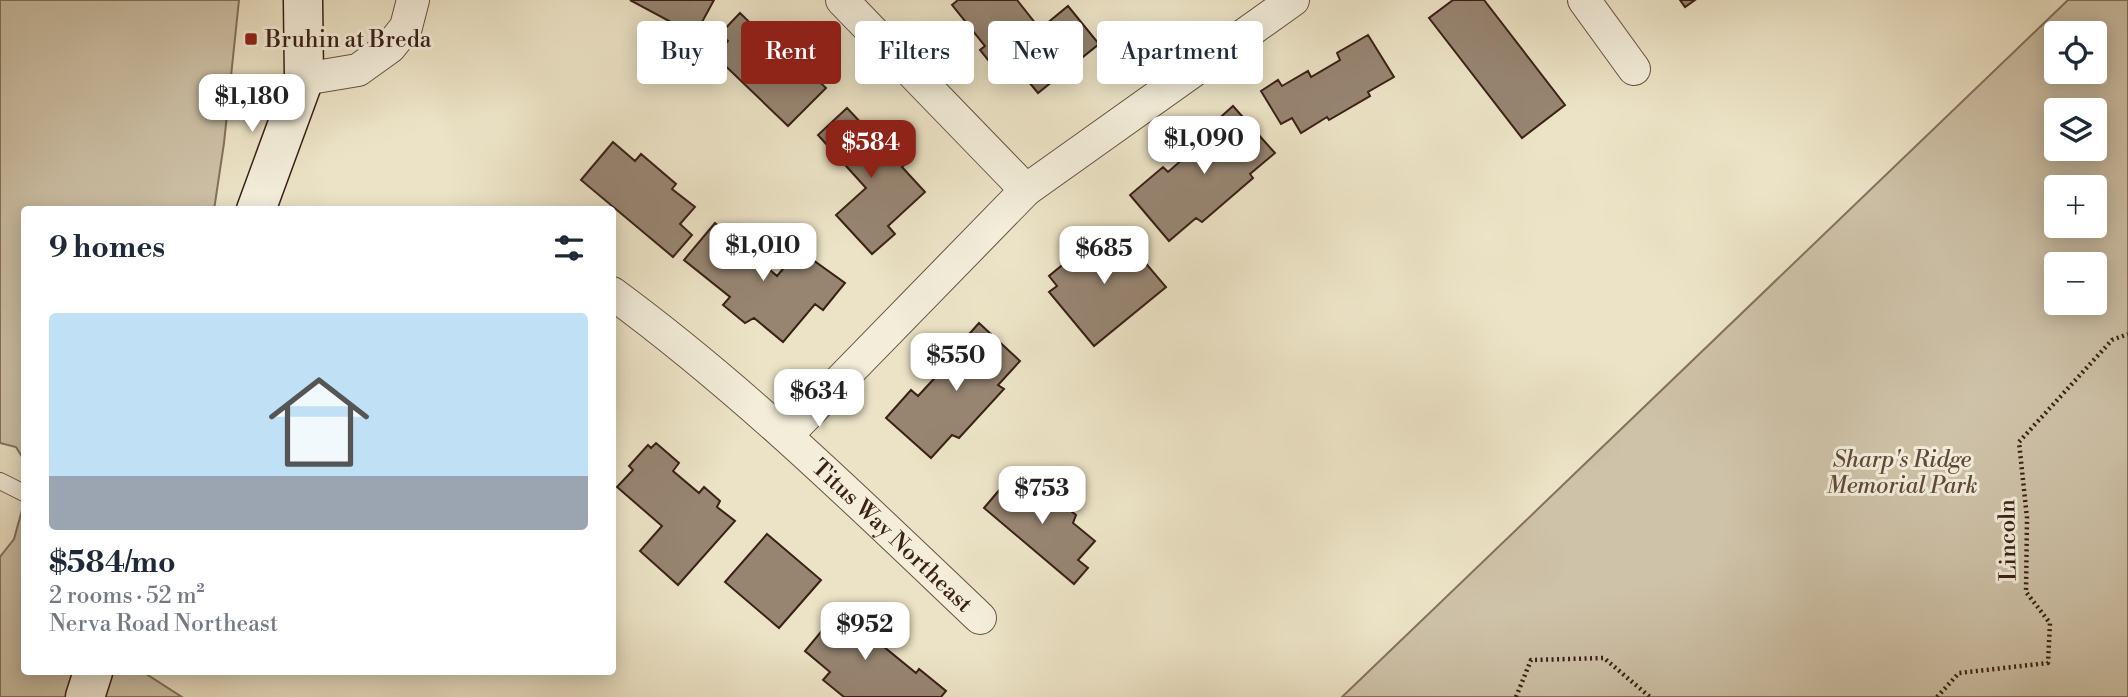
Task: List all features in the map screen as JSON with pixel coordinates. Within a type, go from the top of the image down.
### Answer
[{"type":"main road","points":[[257,206],[304,79],[303,0]]},
{"type":"main road","points":[[85,697],[92,675]]},
{"type":"street","points":[[304,79],[358,70],[390,47],[406,27],[413,0]]},
{"type":"street","points":[[842,0],[1026,190]]},
{"type":"street","points":[[787,435],[1026,190],[1293,0]]},
{"type":"street","points":[[1584,0],[1634,69]]},
{"type":"street","name":"Titus Way Northeast","points":[[616,296],[787,435],[980,618]]},
{"type":"lane","points":[[0,481],[21,492]]},
{"type":"path","name":"Lincoln","points":[[1937,697],[1959,673],[2048,663],[2050,623],[2026,592],[2027,518],[2019,442],[2112,340],[2128,334]]},
{"type":"path","points":[[1516,697],[1531,660],[1604,658],[1650,697]]},
{"type":"green space","points":[[0,0],[239,0],[215,206],[21,206],[21,455],[16,447],[0,443]]},
{"type":"green space","name":"Sharp's Ridge Memorial Park","points":[[2068,0],[2128,0],[2128,697],[1342,697],[2044,23],[2044,84],[2107,84],[2107,21],[2046,21]]},
{"type":"green space","points":[[21,514],[21,675],[148,675],[182,697],[0,697],[0,557],[14,539]]},
{"type":"building","points":[[630,0],[714,0],[703,21],[669,21]]},
{"type":"building","points":[[958,0],[1017,0],[1034,21],[988,21],[988,60],[980,50],[985,46],[974,32],[974,21],[965,21],[952,5]]},
{"type":"building","points":[[1453,0],[1484,0],[1565,105],[1522,138],[1429,18]]},
{"type":"building","points":[[1680,0],[1695,0],[1685,7]]},
{"type":"building","points":[[1068,6],[1080,21],[1050,21]]},
{"type":"building","points":[[740,13],[748,21],[741,21],[741,81],[727,67],[727,27]]},
{"type":"building","points":[[1083,24],[1097,42],[1097,46],[1083,57]]},
{"type":"building","points":[[1368,35],[1394,77],[1368,92],[1370,96],[1301,133],[1292,118],[1281,124],[1261,91],[1278,80],[1282,86],[1308,71],[1311,77],[1340,60],[1337,53]]},
{"type":"building","points":[[744,84],[822,84],[826,88],[788,126]]},
{"type":"building","points":[[1031,84],[1049,84],[1038,93]]},
{"type":"building","points":[[1233,106],[1275,153],[1250,174],[1253,178],[1202,222],[1196,218],[1169,241],[1130,195],[1163,167],[1168,172],[1208,137],[1204,132]]},
{"type":"building","points":[[847,108],[879,142],[886,136],[909,161],[902,167],[925,192],[888,226],[895,234],[872,254],[836,215],[866,188],[818,135]]},
{"type":"building","points":[[613,142],[635,161],[641,154],[676,184],[672,189],[695,207],[680,224],[692,235],[673,257],[616,209],[616,206],[612,206],[581,180]]},
{"type":"building","points":[[715,223],[777,276],[799,250],[845,283],[823,310],[815,304],[783,342],[754,318],[745,323],[723,305],[730,297],[684,260]]},
{"type":"building","points":[[1101,233],[1109,242],[1120,233],[1166,287],[1094,346],[1049,292],[1057,286],[1049,276]]},
{"type":"building","points":[[979,323],[1020,361],[998,385],[1004,389],[959,438],[952,435],[931,458],[886,418],[911,390],[918,396],[957,354],[954,351]]},
{"type":"building","points":[[656,443],[679,463],[673,471],[699,493],[704,487],[720,501],[717,507],[735,521],[678,585],[640,551],[662,526],[617,487],[633,470],[629,466],[648,445],[651,448]]},
{"type":"building","points":[[1013,474],[1034,491],[1039,485],[1076,515],[1073,523],[1095,541],[1078,560],[1088,568],[1074,584],[984,508]]},
{"type":"building","points":[[767,534],[821,580],[779,628],[725,582]]},
{"type":"building","points":[[844,604],[877,631],[872,637],[916,673],[919,669],[946,691],[941,697],[844,697],[823,680],[830,672],[805,651]]},
{"type":"place","name":"Bruhin at Breda","points":[[251,39]]}]
